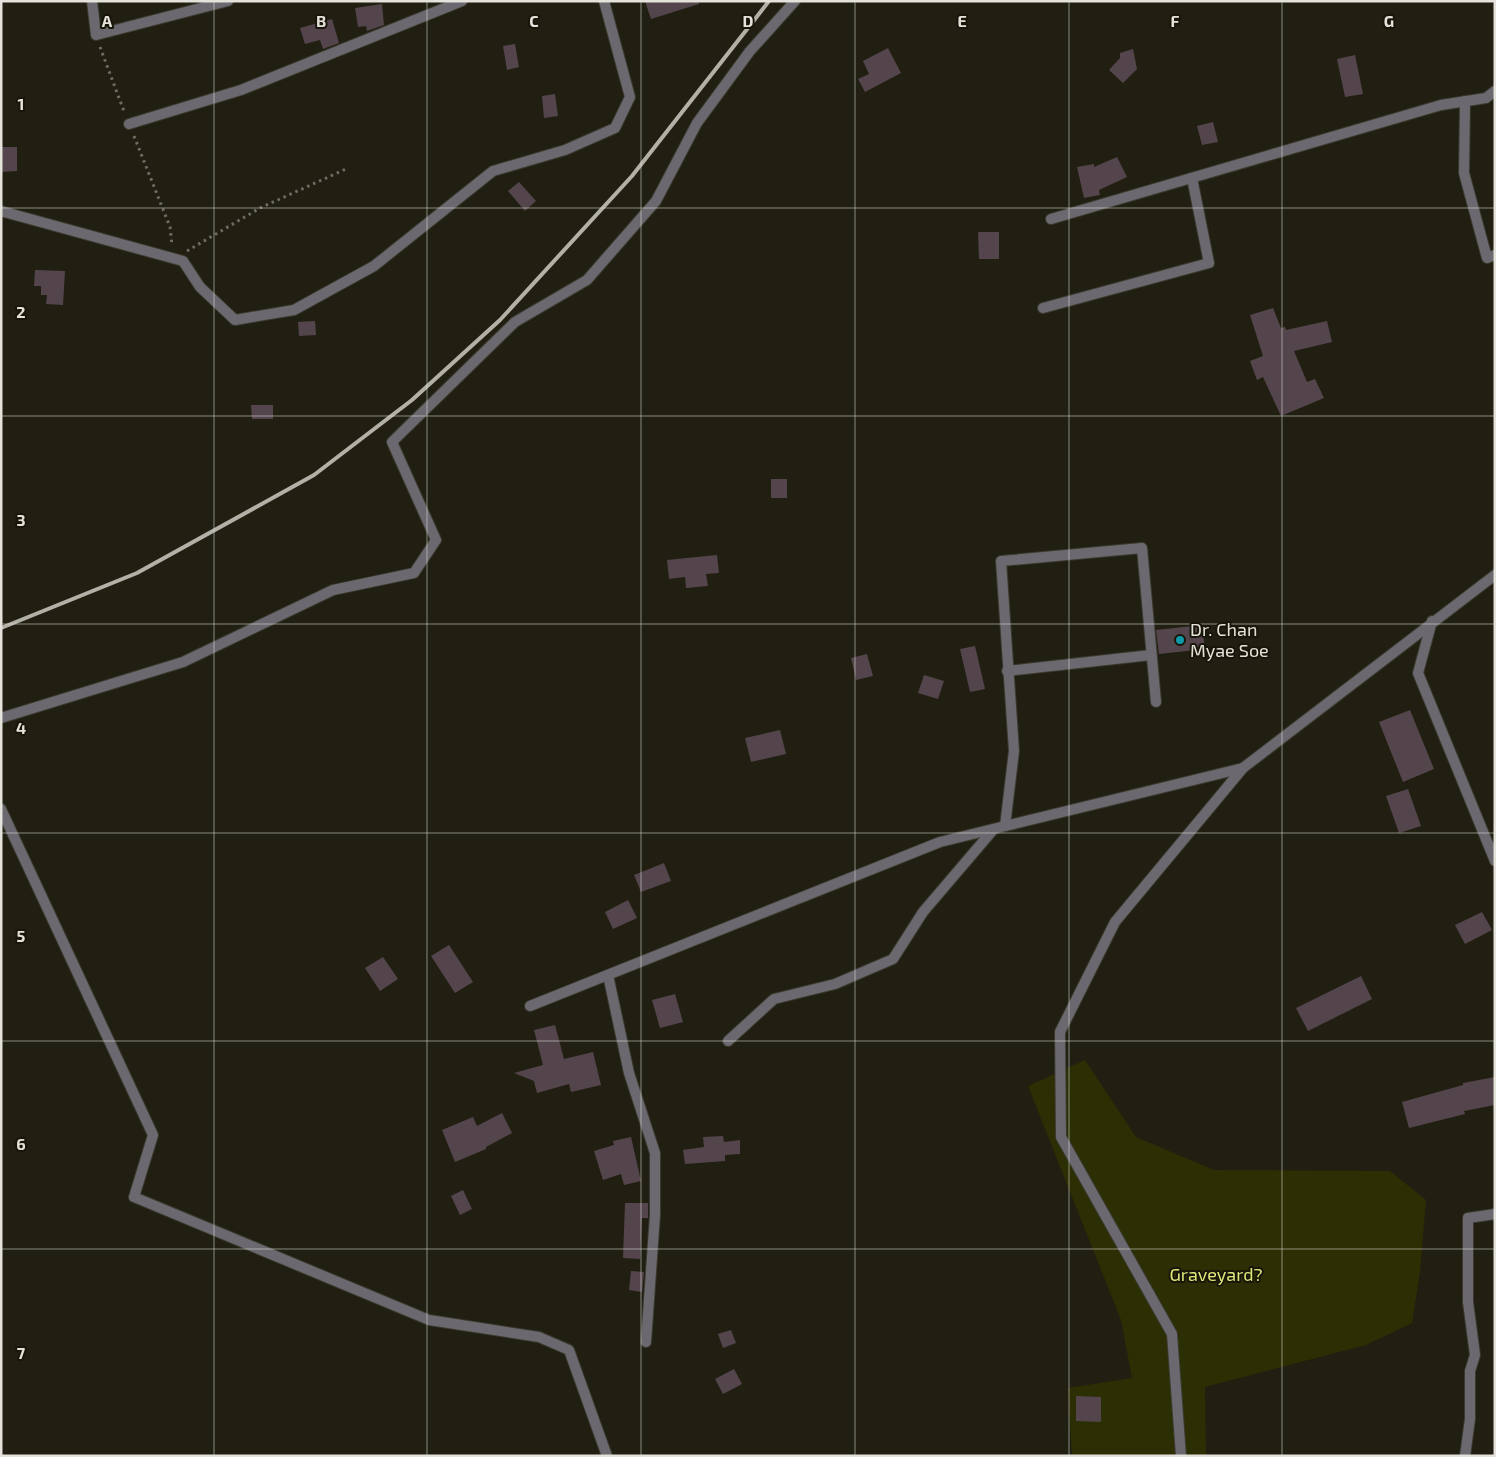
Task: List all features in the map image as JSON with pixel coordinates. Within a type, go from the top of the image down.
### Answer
[{"type":"street","points":[[92,1],[96,35],[228,1]]},
{"type":"street","points":[[129,124],[241,90],[462,1]]},
{"type":"street","points":[[1,210],[184,261],[200,287],[235,320],[294,310],[374,266],[493,171],[565,150],[614,128],[630,97],[604,1]]},
{"type":"street","points":[[1,718],[183,662],[333,590],[414,573],[436,540],[392,442],[515,322],[587,280],[656,201],[697,122],[750,52],[795,1]]},
{"type":"street","points":[[1051,219],[1441,105],[1486,98],[1495,91]]},
{"type":"street","points":[[1465,102],[1464,173],[1487,258],[1495,255]]},
{"type":"street","points":[[1043,308],[1209,263],[1192,178]]},
{"type":"street","points":[[1005,826],[1014,751],[1007,671],[1001,561],[1142,548],[1156,702]]},
{"type":"street","points":[[1181,1456],[1172,1334],[1061,1138],[1060,1032],[1115,922],[1243,768],[1495,574]]},
{"type":"street","points":[[1432,621],[1418,673],[1495,861]]},
{"type":"street","points":[[1007,671],[1151,655]]},
{"type":"street","points":[[530,1006],[940,842],[1243,768]]},
{"type":"street","points":[[1,809],[153,1135],[134,1197],[429,1320],[539,1337],[569,1350],[607,1456]]},
{"type":"street","points":[[728,1041],[774,1000],[835,984],[894,959],[923,912],[993,830]]},
{"type":"street","points":[[608,975],[629,1073],[655,1153],[655,1215],[646,1342]]},
{"type":"street","points":[[1465,1456],[1470,1419],[1470,1371],[1475,1356],[1468,1302],[1468,1218],[1495,1214]]},
{"type":"path","points":[[96,35],[170,227],[174,258],[260,208],[346,169]]},
{"type":"green space","name":"Graveyard?","points":[[1085,1060],[1136,1137],[1214,1170],[1390,1171],[1426,1200],[1420,1272],[1412,1323],[1366,1345],[1205,1387],[1206,1456],[1072,1456],[1068,1388],[1132,1378],[1121,1320],[1028,1086]]},
{"type":"building","points":[[645,1],[699,1],[699,4],[651,19]]},
{"type":"building","points":[[382,4],[384,25],[367,31],[366,26],[358,27],[355,8]]},
{"type":"building","points":[[332,19],[339,43],[323,49],[320,40],[305,44],[300,28]]},
{"type":"building","points":[[515,44],[519,67],[507,70],[503,46]]},
{"type":"building","points":[[888,48],[901,73],[865,92],[858,79],[869,74],[863,61]]},
{"type":"building","points":[[1133,49],[1137,69],[1123,83],[1109,70],[1120,58],[1120,53]]},
{"type":"building","points":[[1355,55],[1363,94],[1345,97],[1337,59]]},
{"type":"building","points":[[555,94],[558,116],[544,118],[542,96]]},
{"type":"building","points":[[1213,122],[1218,142],[1202,145],[1197,126]]},
{"type":"building","points":[[1,147],[17,147],[17,171],[1,172]]},
{"type":"building","points":[[1117,157],[1127,177],[1099,190],[1100,195],[1084,198],[1077,167],[1094,164],[1094,167]]},
{"type":"building","points":[[519,182],[536,201],[525,211],[508,191]]},
{"type":"building","points":[[978,232],[999,232],[999,259],[979,259]]},
{"type":"building","points":[[35,270],[65,271],[63,305],[46,304],[47,295],[41,295],[41,286],[34,286]]},
{"type":"building","points":[[1273,308],[1281,328],[1285,327],[1286,330],[1327,321],[1332,342],[1294,351],[1307,382],[1315,379],[1324,398],[1281,416],[1263,377],[1257,380],[1250,361],[1263,356],[1250,315]]},
{"type":"building","points":[[315,321],[316,335],[299,336],[298,322]]},
{"type":"building","points":[[251,405],[273,405],[273,419],[252,419]]},
{"type":"building","points":[[771,479],[787,479],[787,498],[771,498]]},
{"type":"building","points":[[717,555],[719,573],[706,574],[708,586],[686,588],[685,577],[669,579],[667,560]]},
{"type":"building","name":"Dr. Chan Myae Soe","points":[[1202,625],[1205,649],[1159,654],[1156,630]]},
{"type":"building","points":[[975,646],[985,689],[970,692],[960,649]]},
{"type":"building","points":[[867,654],[873,676],[856,680],[851,658]]},
{"type":"building","points":[[924,675],[944,681],[938,699],[918,693]]},
{"type":"building","points":[[1410,710],[1434,769],[1403,782],[1379,722]]},
{"type":"building","points":[[780,730],[786,754],[751,762],[745,738]]},
{"type":"building","points":[[1408,789],[1421,826],[1399,833],[1386,796]]},
{"type":"building","points":[[664,863],[671,881],[641,892],[634,875]]},
{"type":"building","points":[[628,900],[637,918],[613,929],[605,912]]},
{"type":"building","points":[[1482,912],[1492,930],[1465,944],[1455,925]]},
{"type":"building","points":[[449,945],[473,982],[455,993],[431,956]]},
{"type":"building","points":[[383,957],[398,979],[380,991],[365,968]]},
{"type":"building","points":[[1361,976],[1372,999],[1308,1031],[1296,1008]]},
{"type":"building","points":[[675,994],[683,1022],[660,1028],[652,1000]]},
{"type":"building","points":[[555,1025],[564,1059],[593,1052],[601,1085],[571,1092],[569,1084],[537,1093],[534,1081],[514,1073],[543,1065],[534,1030]]},
{"type":"building","points":[[1495,1077],[1495,1105],[1464,1111],[1465,1114],[1409,1128],[1402,1102],[1463,1085],[1463,1083]]},
{"type":"building","points":[[502,1113],[512,1133],[486,1147],[486,1149],[455,1162],[442,1130],[473,1117],[477,1126]]},
{"type":"building","points":[[723,1136],[724,1142],[740,1140],[740,1154],[725,1155],[725,1161],[685,1164],[683,1150],[704,1147],[703,1137]]},
{"type":"building","points":[[631,1137],[641,1181],[624,1185],[621,1174],[603,1180],[594,1151],[614,1145],[613,1141]]},
{"type":"building","points":[[463,1190],[472,1209],[460,1215],[451,1196]]},
{"type":"building","points":[[625,1203],[648,1203],[648,1218],[642,1218],[640,1259],[623,1258]]},
{"type":"building","points":[[631,1271],[644,1272],[642,1292],[629,1290]]},
{"type":"building","points":[[731,1330],[736,1343],[723,1348],[718,1334]]},
{"type":"building","points":[[734,1369],[742,1384],[723,1394],[715,1379]]},
{"type":"building","points":[[1076,1396],[1101,1397],[1101,1422],[1076,1421]]},
{"type":"railway","points":[[1,628],[137,573],[314,475],[412,400],[500,320],[632,176],[769,1]]},
{"type":"place","name":"Dr. Chan Myae Soe","points":[[1180,640]]}]
